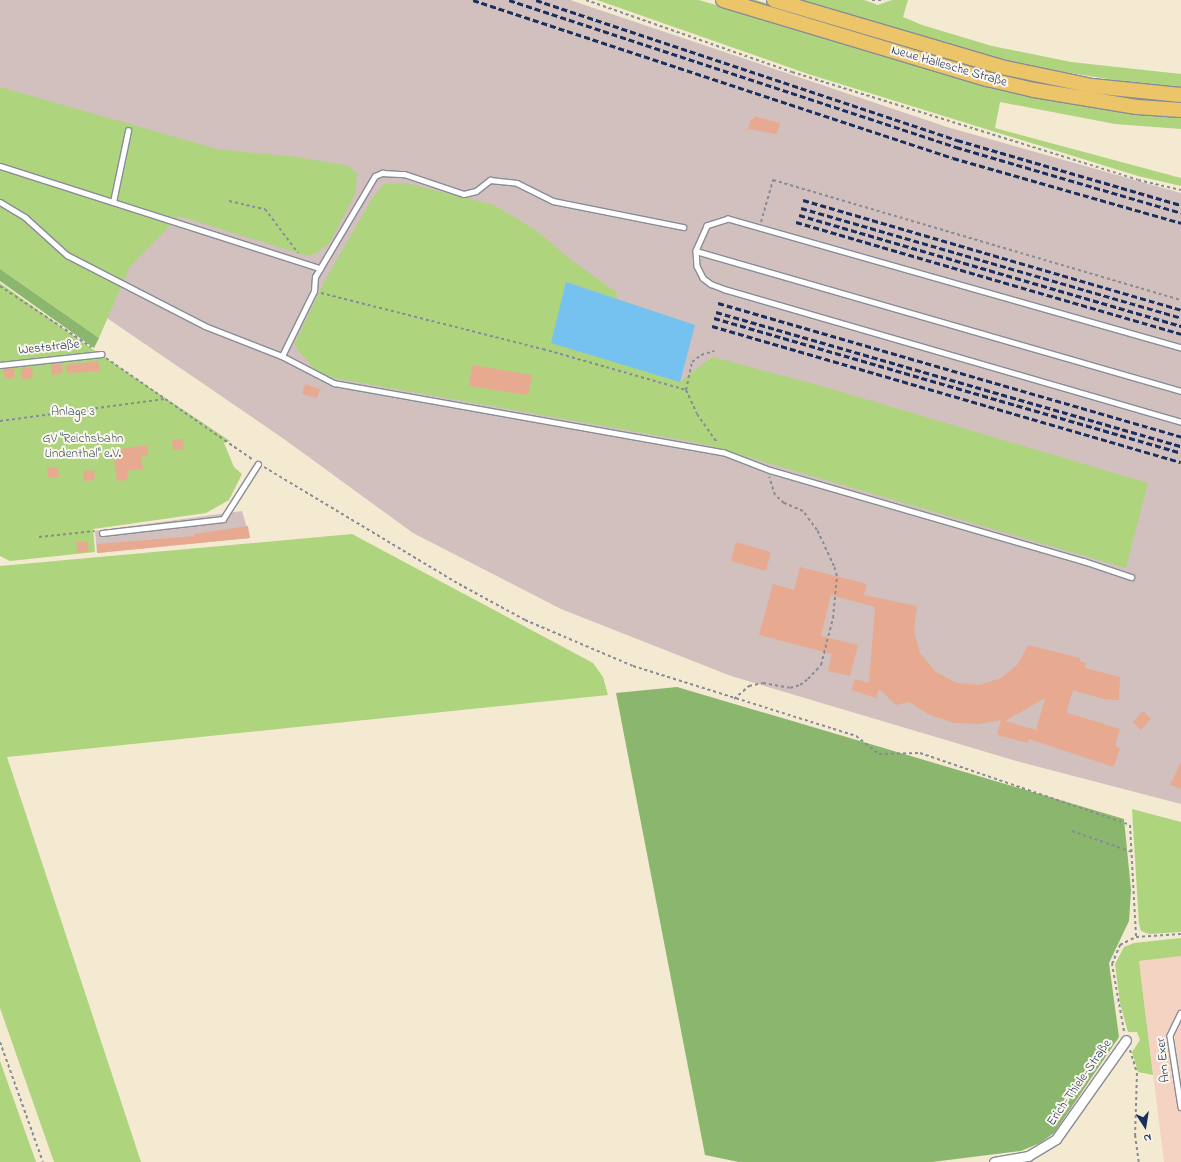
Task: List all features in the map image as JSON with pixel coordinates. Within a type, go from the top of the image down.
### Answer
[{"type":"main road","name":"Neue Hallesche Straße","points":[[723,0],[1026,88],[1137,107],[1181,110]]},
{"type":"main road","name":"Neue Hallesche Straße","points":[[774,0],[1001,67],[1092,86],[1181,95]]},
{"type":"street","name":"Erich-Thiele-Straße","points":[[994,1162],[1028,1156],[1056,1139],[1126,1040]]},
{"type":"lane","points":[[113,202],[128,131]]},
{"type":"lane","points":[[0,166],[320,268]]},
{"type":"lane","points":[[282,356],[314,291],[315,277],[371,182],[382,173],[404,174],[464,194],[476,190],[490,180],[503,180],[517,183],[553,201],[683,227]]},
{"type":"lane","points":[[0,202],[25,217],[67,255],[205,326],[282,356],[322,379],[355,388],[723,452],[770,470],[1084,561],[1131,578]]},
{"type":"lane","points":[[1181,348],[760,226],[728,219],[716,221],[707,226],[696,251],[697,266],[703,278],[711,284],[724,289],[1181,422]]},
{"type":"lane","points":[[696,251],[1181,391]]},
{"type":"lane","name":"Weststraße","points":[[0,365],[101,354]]},
{"type":"lane","points":[[102,533],[223,519],[258,464]]},
{"type":"lane","name":"Am Exer","points":[[1181,1013],[1170,1036],[1180,1092],[1181,1107]]},
{"type":"path","points":[[586,0],[829,84],[1138,180],[1181,190]]},
{"type":"path","points":[[872,0],[883,0]]},
{"type":"path","points":[[760,226],[773,180],[1181,300]]},
{"type":"path","points":[[229,201],[265,209],[306,264]]},
{"type":"path","points":[[0,286],[101,354],[258,464],[439,572],[525,620],[633,666],[734,699],[856,736],[879,754],[920,753],[1130,825],[1136,937]]},
{"type":"path","points":[[314,291],[543,349],[686,390]]},
{"type":"path","points":[[714,351],[701,355],[692,362],[686,390],[697,414],[723,452]]},
{"type":"path","points":[[0,421],[165,399]]},
{"type":"path","points":[[734,699],[749,686],[763,683],[790,688],[800,685],[808,679],[821,665],[833,618],[837,576],[834,566],[817,530],[803,512],[784,503],[775,495],[770,484],[770,470]]},
{"type":"path","points":[[39,537],[94,531],[102,533]]},
{"type":"path","points":[[1072,831],[1132,852]]},
{"type":"path","name":"Erich-Thiele-Straße","points":[[1126,1040],[1112,964],[1120,945],[1136,937],[1181,934]]},
{"type":"path","points":[[1126,1040],[1137,1073],[1135,1135],[1139,1162]]},
{"type":"path","points":[[0,1042],[43,1162]]},
{"type":"shaded area","points":[[0,0],[570,0],[947,127],[1181,193],[1181,804],[1020,762],[731,676],[561,609],[413,533],[284,439],[0,245]]},
{"type":"shaded area","points":[[242,511],[250,538],[97,553],[95,531]]},
{"type":"shaded area","points":[[1181,956],[1181,1162],[1164,1162],[1139,961]]},
{"type":"green space","points":[[597,0],[699,0],[998,88],[1087,106],[1181,117],[1181,129],[1115,124],[1000,102],[995,128],[1181,178],[1181,186],[1138,176],[808,74]]},
{"type":"green space","points":[[741,0],[756,0],[958,61],[1181,100],[1181,104],[1084,94],[997,76]]},
{"type":"green space","points":[[800,0],[864,0],[878,5],[892,0],[908,0],[903,17],[922,25],[992,46],[1071,62],[1181,74],[1181,87],[1139,84],[1033,67],[960,49]]},
{"type":"green space","points":[[0,87],[217,149],[297,157],[349,166],[357,174],[355,194],[330,242],[317,253],[308,256],[179,216],[129,268],[99,338],[0,269]]},
{"type":"green space","points":[[406,183],[494,205],[537,231],[570,259],[616,292],[618,299],[566,282],[680,382],[712,357],[818,385],[1148,483],[1126,568],[700,443],[334,378],[316,371],[294,345],[324,282],[373,197],[384,184]]},
{"type":"green space","points":[[0,269],[99,338],[94,348],[0,281]]},
{"type":"green space","name":"GV \"Reichsbahn Lindenthal\" e.V.","points":[[0,283],[98,353],[230,441],[224,443],[234,467],[242,474],[229,500],[206,513],[93,529],[95,552],[10,561],[0,556]]},
{"type":"green space","points":[[352,534],[593,663],[603,677],[608,695],[7,757],[141,1162],[54,1162],[0,1008],[0,566]]},
{"type":"green space","points":[[677,687],[1124,819],[1131,890],[1129,921],[1109,963],[1119,1037],[1054,1133],[1040,1143],[1021,1151],[932,1162],[739,1162],[705,1155],[616,693]]},
{"type":"green space","points":[[1132,809],[1181,822],[1181,932],[1149,934],[1141,931],[1139,924]]},
{"type":"green space","points":[[1181,938],[1181,956],[1139,961],[1153,1075],[1138,1072],[1132,1052],[1140,1040],[1137,1032],[1128,1032],[1120,1003],[1115,964],[1124,947],[1134,943]]},
{"type":"green space","points":[[0,1061],[36,1162],[0,1162]]},
{"type":"water","points":[[566,282],[695,325],[680,382],[551,343]]},
{"type":"building","points":[[754,116],[780,123],[777,134],[748,129],[751,119],[754,119]]},
{"type":"building","points":[[98,361],[100,371],[67,373],[66,365]]},
{"type":"building","points":[[61,363],[63,373],[52,375],[51,365]]},
{"type":"building","points":[[472,365],[532,375],[528,395],[469,386]]},
{"type":"building","points":[[14,367],[15,378],[5,379],[3,369]]},
{"type":"building","points":[[32,367],[33,378],[22,379],[21,369]]},
{"type":"building","points":[[305,384],[320,389],[317,398],[302,394]]},
{"type":"building","points":[[183,439],[184,449],[173,450],[172,440]]},
{"type":"building","points":[[147,445],[148,455],[141,456],[143,469],[127,471],[128,480],[117,481],[113,450]]},
{"type":"building","points":[[58,467],[59,477],[48,478],[47,468]]},
{"type":"building","points":[[94,470],[95,480],[84,481],[83,471]]},
{"type":"building","points":[[248,526],[250,538],[97,553],[97,544],[194,536],[194,534]]},
{"type":"building","points":[[87,541],[89,551],[78,553],[76,542]]},
{"type":"building","points":[[736,542],[771,552],[766,571],[731,561]]},
{"type":"building","points":[[800,567],[867,584],[864,595],[917,606],[914,631],[920,653],[936,672],[957,683],[979,685],[1001,678],[1017,665],[1028,645],[1080,658],[1080,661],[1086,663],[1085,668],[1120,677],[1119,700],[1103,699],[1073,690],[1067,710],[1068,713],[1120,729],[1115,746],[1120,748],[1114,767],[1029,739],[1028,743],[997,735],[1001,720],[979,724],[954,723],[930,715],[909,702],[896,705],[879,689],[876,698],[851,690],[855,679],[869,683],[875,607],[831,595],[821,636],[858,645],[850,676],[828,671],[832,654],[759,635],[773,584],[794,590]],"holes":[[[1045,698],[1036,730],[1005,721]]]},
{"type":"building","points":[[1143,711],[1151,719],[1141,730],[1133,722]]},
{"type":"building","points":[[1181,762],[1181,789],[1170,785]]},
{"type":"railway","points":[[473,0],[953,158],[1181,223]]},
{"type":"railway","points":[[509,0],[956,147],[1181,213]]},
{"type":"railway","points":[[536,0],[957,140],[1181,205]]},
{"type":"railway","points":[[803,200],[1181,310]]},
{"type":"railway","points":[[801,208],[1181,318]]},
{"type":"railway","points":[[799,215],[1181,326]]},
{"type":"railway","points":[[796,222],[1181,334]]},
{"type":"railway","points":[[718,303],[1181,437]]},
{"type":"railway","points":[[716,312],[1181,446]]},
{"type":"railway","points":[[714,318],[1181,453]]},
{"type":"railway","points":[[712,326],[1181,462]]},
{"type":"park label","name":"Anlage 3","points":[[73,412]]}]
